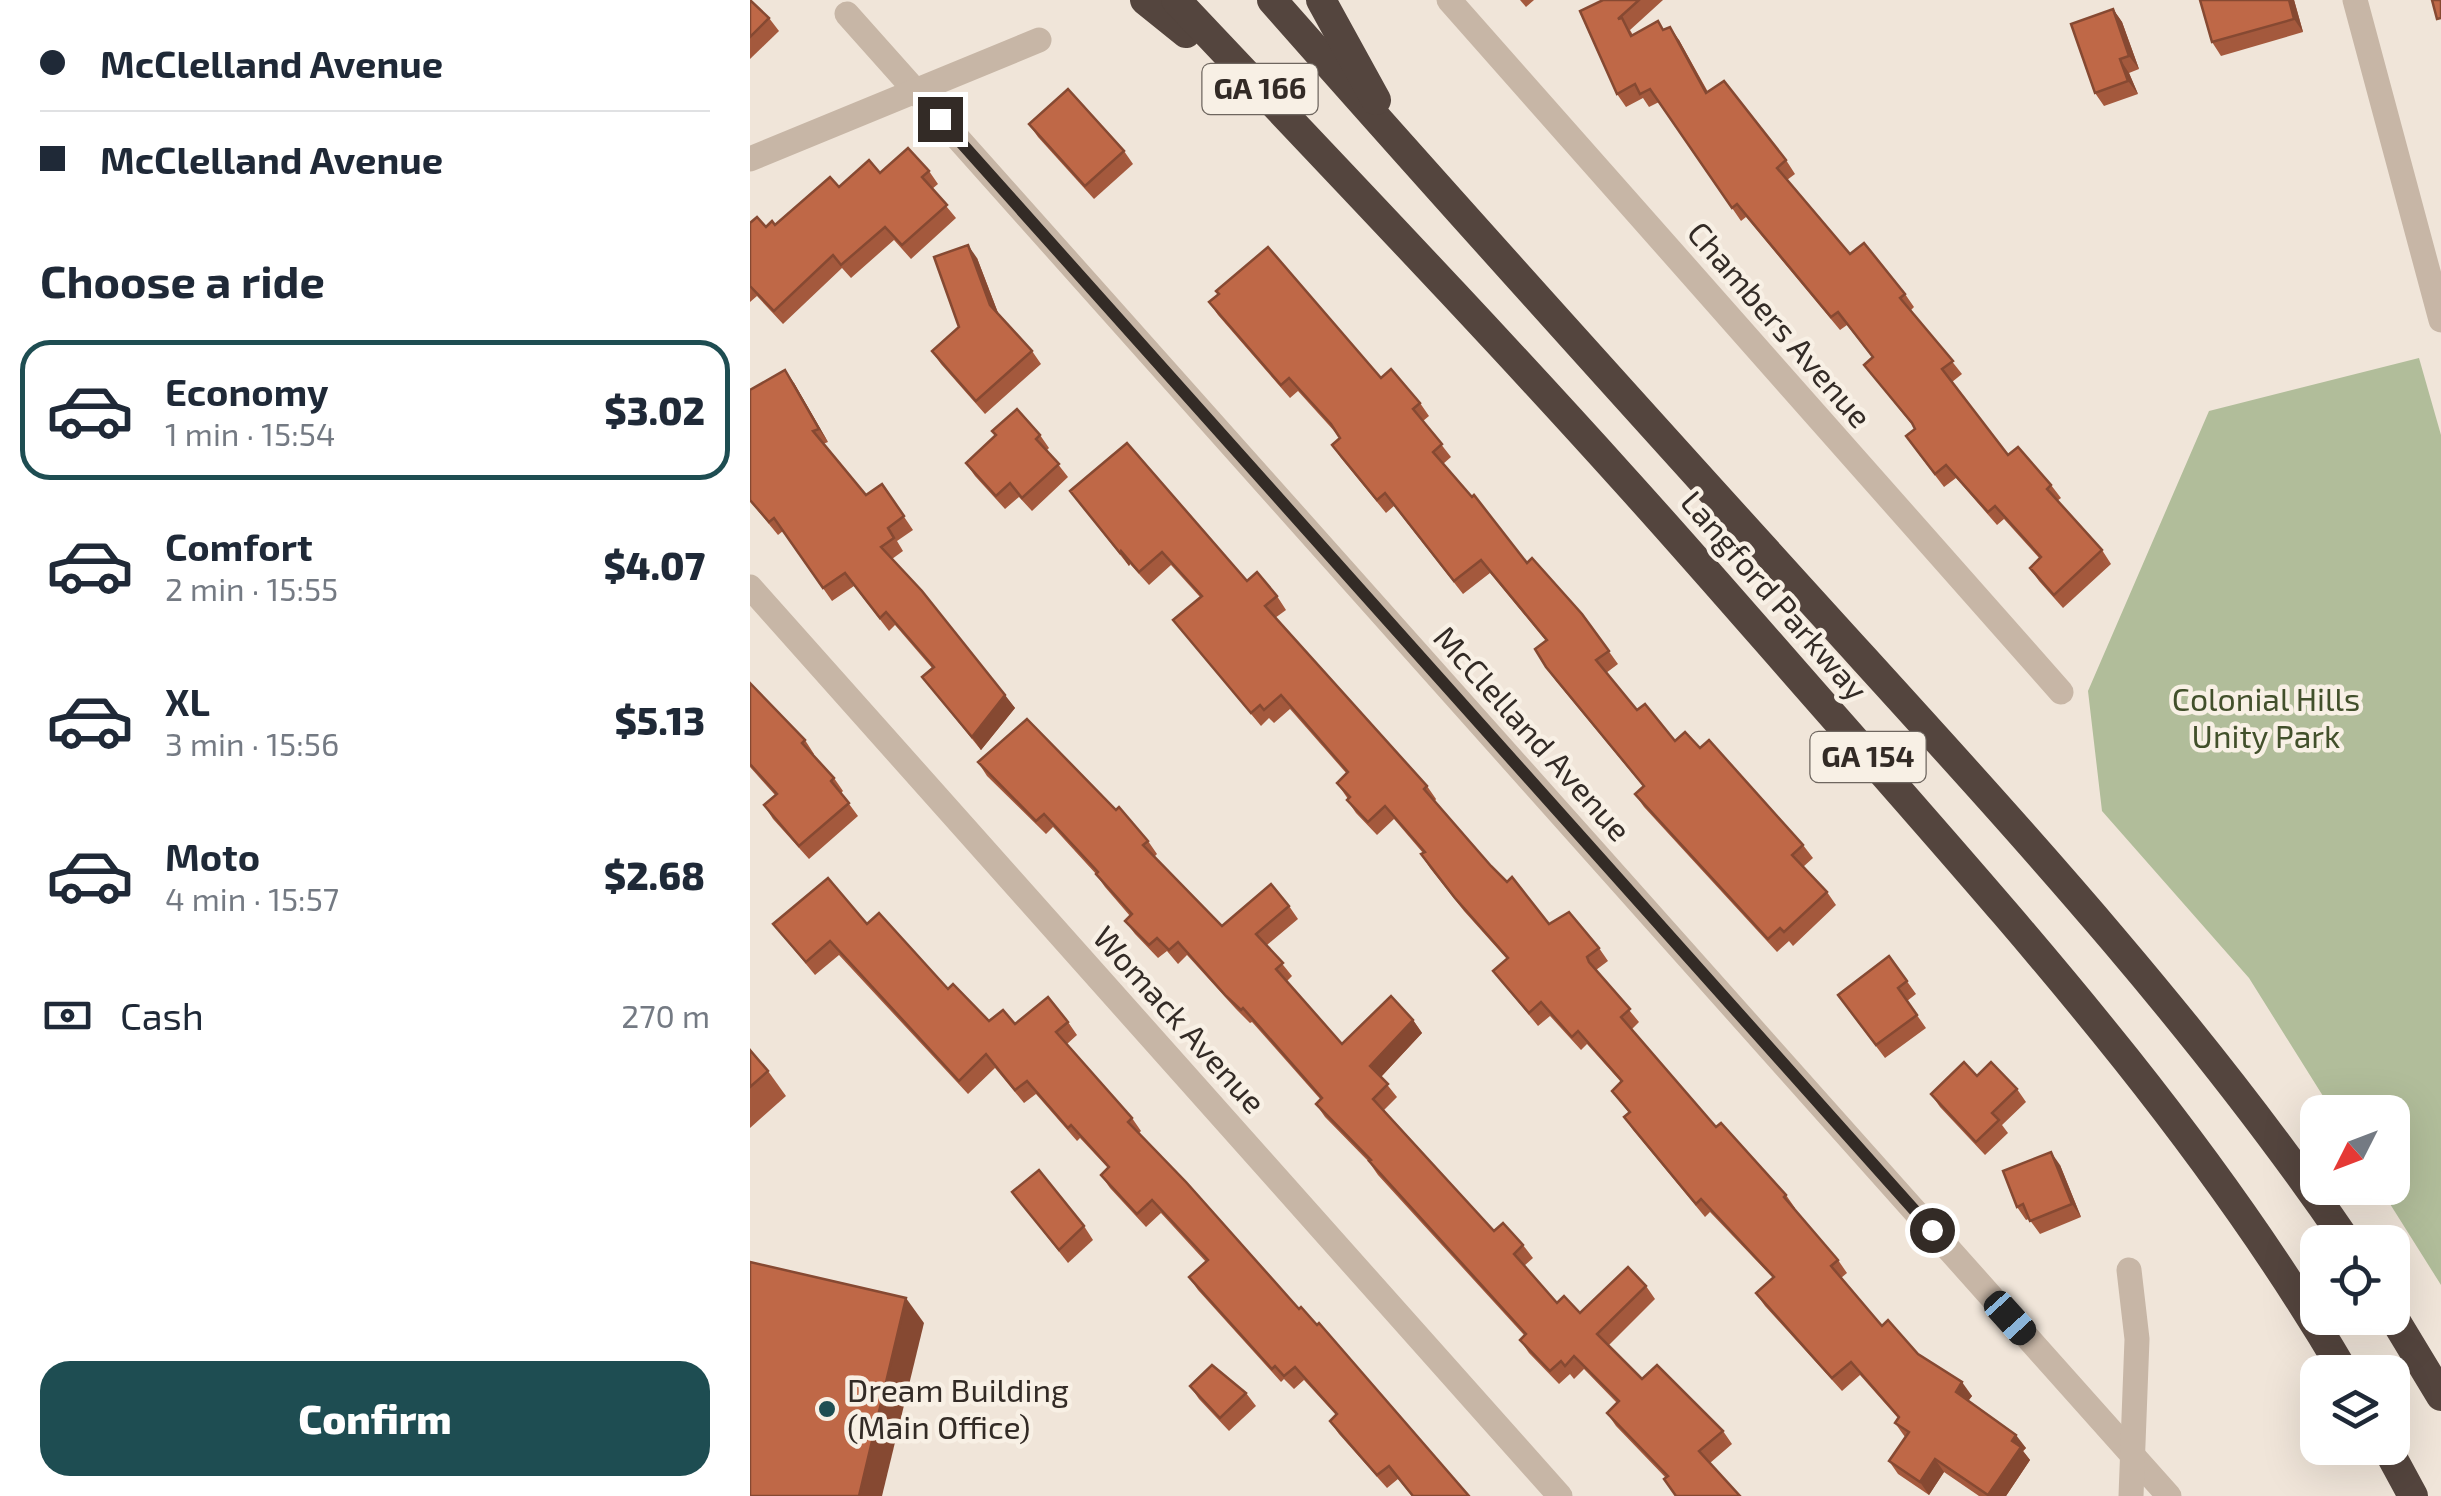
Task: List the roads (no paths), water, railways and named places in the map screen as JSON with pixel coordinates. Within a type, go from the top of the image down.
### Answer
[{"type":"highway","points":[[1146,0],[1345,179]]},
{"type":"highway","name":"Langford Parkway","points":[[1176,0],[1622,477],[2131,1062],[2248,1221],[2333,1355]]},
{"type":"highway","name":"Langford Parkway","points":[[1272,0],[1974,779],[2155,986],[2296,1167],[2335,1225]]},
{"type":"highway","name":"GA 154","points":[[1320,0],[1404,150]]},
{"type":"highway","points":[[2404,1335],[2441,1396]]},
{"type":"highway","points":[[2396,1465],[2413,1496]]},
{"type":"street","name":"Chambers Avenue","points":[[1450,0],[2061,692]]},
{"type":"street","points":[[2355,0],[2441,320]]},
{"type":"street","name":"McClelland Avenue","points":[[848,14],[2169,1496]]},
{"type":"street","points":[[750,159],[1039,40]]},
{"type":"street","name":"Womack Avenue","points":[[750,587],[1560,1496]]},
{"type":"street","points":[[2129,1270],[2137,1339],[2131,1496]]},
{"type":"place","name":"Dream Building (Main Office)","points":[[827,1409]]},
{"type":"park label","name":"Colonial Hills Unity Park","points":[[2266,718]]}]
